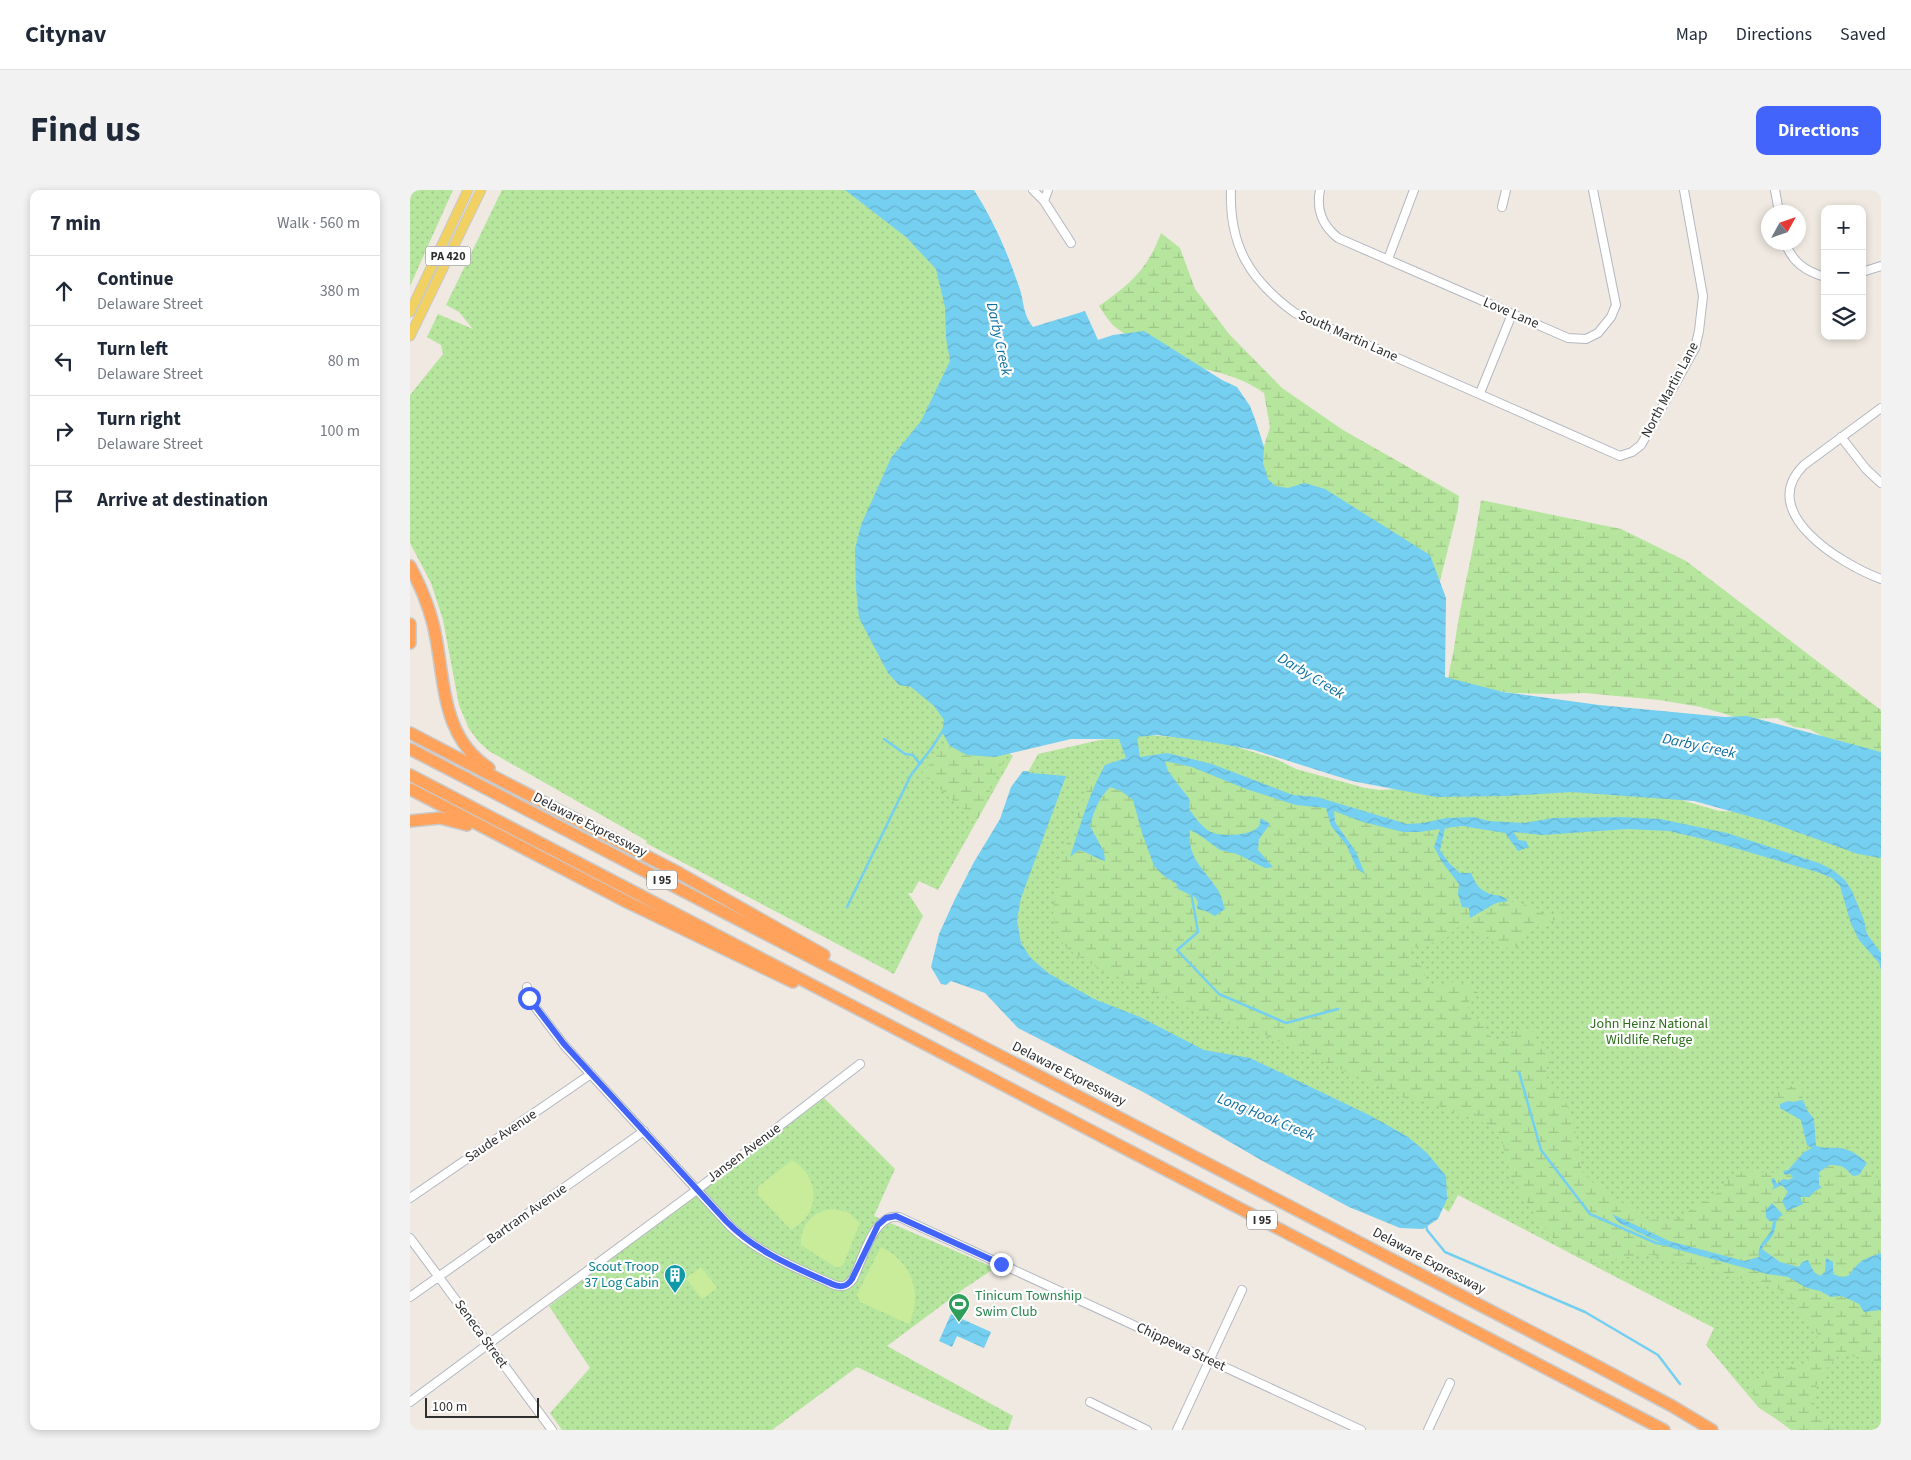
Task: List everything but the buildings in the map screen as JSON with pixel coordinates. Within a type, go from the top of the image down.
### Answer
[{"type":"highway","points":[[410,566],[423,592],[434,625],[447,707],[458,736],[479,760],[519,785],[536,799]]},
{"type":"highway","points":[[410,624],[410,643]]},
{"type":"highway","points":[[410,733],[740,907],[841,965],[915,1011]]},
{"type":"highway","name":"Delaware Expressway","points":[[410,749],[1648,1392],[1712,1430]]},
{"type":"highway","name":"I 95","points":[[410,775],[1664,1430]]},
{"type":"highway","points":[[410,789],[629,903],[768,971],[859,1010]]},
{"type":"highway","points":[[410,821],[427,818],[447,819],[506,839]]},
{"type":"main road","name":"PA 420","points":[[410,312],[468,190]]},
{"type":"main road","name":"PA 420","points":[[410,336],[481,190]]},
{"type":"street","points":[[1033,190],[1044,201],[1071,243]]},
{"type":"street","points":[[1044,201],[1048,190]]},
{"type":"street","name":"South Martin Lane","points":[[1232,190],[1233,222],[1241,252],[1260,283],[1282,304],[1307,320],[1480,393]]},
{"type":"street","name":"Love Lane","points":[[1320,190],[1318,204],[1320,216],[1331,232],[1347,242],[1568,338],[1580,340],[1598,333],[1612,317],[1616,304],[1593,190]]},
{"type":"street","points":[[1388,260],[1414,190]]},
{"type":"street","points":[[1502,207],[1506,190]]},
{"type":"street","name":"North Martin Lane","points":[[1480,393],[1620,456],[1627,455],[1641,445],[1695,348],[1699,331],[1703,296],[1684,190]]},
{"type":"street","points":[[1776,190],[1778,205]]},
{"type":"street","points":[[1788,250],[1790,256],[1802,266],[1821,274]]},
{"type":"street","points":[[1866,271],[1881,266]]},
{"type":"street","points":[[1480,393],[1512,314]]},
{"type":"street","points":[[1881,408],[1804,465],[1795,475],[1790,491],[1793,510],[1798,520],[1819,544],[1848,565],[1881,580]]},
{"type":"street","points":[[1841,437],[1866,469],[1881,483]]},
{"type":"street","points":[[527,987],[532,1003],[562,1041],[697,1189]]},
{"type":"street","name":"Jansen Avenue","points":[[410,1402],[697,1189],[860,1064]]},
{"type":"street","name":"Saude Avenue","points":[[410,1198],[591,1074]]},
{"type":"street","name":"Bartram Avenue","points":[[410,1297],[644,1131]]},
{"type":"street","name":"Chippewa Street","points":[[697,1189],[732,1227],[750,1243],[772,1256],[836,1286],[845,1286],[851,1282],[878,1225],[892,1216],[903,1218],[1362,1430]]},
{"type":"street","name":"Seneca Street","points":[[410,1238],[552,1430]]},
{"type":"street","points":[[1177,1430],[1242,1290]]},
{"type":"street","points":[[1428,1430],[1450,1383]]},
{"type":"street","points":[[1090,1402],[1147,1430]]},
{"type":"green space","points":[[410,190],[453,190],[410,286]]},
{"type":"green space","points":[[502,190],[853,190],[874,206],[948,277],[1007,752],[1013,756],[938,890],[919,881],[912,893],[908,893],[923,916],[894,974],[646,843],[647,841],[489,751],[469,729],[459,705],[443,620],[431,583],[410,543],[410,395],[443,354],[441,345],[427,337],[438,314],[473,329],[459,312],[446,305]]},
{"type":"green space","points":[[1161,233],[1180,248],[1195,289],[1229,334],[1282,388],[1343,430],[1459,496],[1458,509],[1414,684],[1253,482],[1270,427],[1264,393],[1236,378],[1181,361],[1147,347],[1115,327],[1099,306],[1120,291],[1144,266],[1156,246]]},
{"type":"green space","points":[[1481,500],[1621,529],[1686,561],[1881,710],[1881,756],[1831,741],[1809,729],[1794,727],[1777,718],[1742,719],[1701,707],[1659,700],[1585,693],[1513,693],[1448,685]]},
{"type":"green space","name":"John Heinz National Wildlife Refuge","points":[[1147,735],[1214,740],[1276,759],[1296,769],[1365,788],[1380,790],[1399,789],[1419,779],[1678,799],[1719,811],[1745,812],[1881,839],[1881,1430],[1794,1430],[1759,1408],[1706,1345],[1714,1328],[1458,1195],[1449,1212],[1403,1180],[1037,975],[970,878],[1038,754],[1100,740]]},
{"type":"green space","points":[[943,744],[967,755],[995,757],[1007,755],[978,819],[958,805],[922,773]]},
{"type":"green space","points":[[1164,761],[1192,767],[1246,789],[1296,805],[1326,808],[1331,826],[1347,846],[1357,869],[1365,873],[1358,857],[1338,827],[1334,811],[1363,822],[1403,832],[1440,829],[1434,847],[1453,875],[1458,887],[1458,894],[1469,908],[1471,918],[1496,903],[1508,901],[1526,905],[1543,914],[1570,917],[1533,929],[1517,947],[1508,948],[1480,933],[1474,925],[1462,925],[1454,930],[1446,939],[1409,949],[1406,955],[1425,969],[1424,981],[1439,986],[1453,982],[1476,988],[1478,993],[1468,1002],[1468,1013],[1479,1021],[1485,1021],[1488,1033],[1495,1039],[1502,1043],[1516,1030],[1526,1028],[1535,1033],[1533,1038],[1553,1065],[1547,1067],[1546,1075],[1550,1085],[1563,1095],[1574,1125],[1582,1171],[1594,1184],[1649,1220],[1678,1218],[1720,1191],[1727,1180],[1735,1175],[1745,1171],[1773,1173],[1782,1170],[1799,1156],[1788,1170],[1783,1171],[1793,1177],[1783,1183],[1772,1183],[1774,1187],[1782,1185],[1788,1192],[1787,1211],[1791,1209],[1800,1197],[1809,1197],[1822,1187],[1819,1185],[1819,1172],[1832,1166],[1840,1165],[1847,1169],[1850,1174],[1859,1175],[1867,1163],[1871,1174],[1876,1178],[1881,1176],[1881,1253],[1862,1261],[1848,1277],[1833,1274],[1833,1262],[1826,1258],[1825,1272],[1820,1276],[1814,1272],[1811,1266],[1802,1262],[1800,1267],[1780,1262],[1762,1249],[1774,1232],[1775,1222],[1779,1217],[1780,1210],[1776,1207],[1771,1229],[1759,1249],[1759,1258],[1744,1261],[1669,1241],[1617,1216],[1625,1226],[1636,1230],[1767,1274],[1788,1277],[1807,1288],[1820,1291],[1831,1297],[1841,1296],[1873,1310],[1881,1310],[1881,1366],[1866,1358],[1839,1355],[1818,1380],[1814,1394],[1816,1412],[1828,1420],[1834,1430],[1791,1430],[1760,1407],[1749,1386],[1753,1379],[1787,1367],[1802,1365],[1808,1361],[1818,1336],[1814,1326],[1779,1289],[1653,1255],[1639,1255],[1593,1264],[1559,1245],[1536,1217],[1510,1174],[1501,1136],[1492,1126],[1436,1105],[1402,1097],[1265,1035],[1206,1016],[1100,969],[1070,951],[1061,941],[1056,929],[1053,914],[1055,890],[1063,854],[1083,798],[1095,773],[1105,765],[1099,775],[1081,821],[1071,856],[1079,850],[1089,853],[1096,858],[1104,852],[1090,826],[1098,805],[1110,787],[1121,791],[1133,800],[1151,859],[1165,877],[1195,898],[1198,902],[1197,909],[1215,916],[1225,909],[1218,890],[1194,857],[1191,849],[1190,830],[1220,850],[1237,854],[1265,868],[1272,867],[1258,850],[1259,839],[1270,824],[1261,819],[1259,826],[1255,830],[1237,835],[1208,830],[1189,809],[1190,800],[1168,771]]},
{"type":"green space","points":[[1785,1086],[1798,1086],[1802,1092],[1803,1100],[1788,1101],[1780,1104],[1780,1108],[1777,1106],[1774,1096]]},
{"type":"green space","points":[[824,1098],[895,1169],[874,1216],[995,1268],[887,1346],[1013,1416],[1008,1430],[990,1430],[857,1367],[772,1430],[562,1430],[550,1413],[590,1368],[549,1306]]},
{"type":"green space","points":[[792,1160],[802,1167],[808,1176],[814,1195],[808,1214],[801,1223],[791,1230],[758,1195],[758,1187]]},
{"type":"green space","points":[[831,1209],[848,1212],[860,1223],[843,1265],[837,1268],[801,1245],[801,1238],[808,1221],[818,1213]]},
{"type":"green space","points":[[881,1247],[892,1253],[900,1261],[912,1280],[915,1301],[909,1324],[860,1302],[857,1294]]},
{"type":"green space","points":[[701,1267],[717,1288],[702,1299],[686,1278]]},
{"type":"water","name":"Darby Creek","points":[[845,190],[974,190],[988,213],[1004,247],[1020,290],[1025,311],[1033,327],[1085,311],[1098,340],[1113,335],[1144,331],[1222,380],[1237,387],[1250,406],[1255,419],[1264,447],[1263,463],[1268,479],[1275,486],[1288,488],[1305,483],[1325,489],[1430,555],[1446,598],[1445,677],[1503,692],[1599,705],[1725,717],[1747,716],[1881,752],[1881,858],[1858,854],[1766,821],[1694,801],[1571,792],[1507,796],[1436,797],[1352,781],[1254,750],[1157,735],[1137,737],[1140,757],[1167,753],[1212,764],[1293,795],[1317,797],[1407,824],[1446,818],[1474,817],[1489,821],[1524,823],[1553,818],[1619,817],[1660,819],[1727,833],[1819,863],[1833,870],[1845,880],[1852,891],[1864,920],[1867,934],[1881,953],[1881,970],[1879,963],[1859,940],[1851,924],[1840,886],[1832,878],[1707,840],[1669,831],[1627,829],[1542,835],[1514,832],[1518,840],[1526,841],[1529,847],[1518,851],[1505,833],[1462,826],[1445,828],[1440,850],[1449,863],[1460,873],[1471,873],[1483,891],[1503,897],[1508,901],[1496,903],[1470,918],[1469,908],[1462,907],[1458,894],[1459,884],[1442,862],[1434,847],[1440,829],[1403,832],[1363,822],[1334,811],[1335,822],[1356,852],[1365,874],[1357,869],[1347,846],[1331,826],[1326,808],[1296,805],[1246,789],[1192,767],[1165,761],[1168,771],[1190,800],[1189,809],[1208,830],[1216,834],[1236,835],[1255,829],[1259,826],[1261,818],[1270,824],[1259,839],[1258,850],[1273,867],[1265,868],[1237,854],[1220,850],[1190,830],[1191,849],[1194,856],[1218,890],[1225,909],[1215,916],[1197,909],[1198,902],[1195,897],[1178,889],[1176,883],[1165,877],[1154,866],[1133,800],[1121,791],[1110,787],[1097,805],[1090,826],[1104,852],[1105,861],[1079,850],[1070,857],[1090,798],[1105,765],[1126,758],[1119,739],[1071,739],[995,757],[967,755],[950,746],[942,732],[944,720],[934,706],[911,687],[899,685],[888,673],[859,618],[855,549],[861,525],[891,458],[921,421],[950,361],[946,338],[945,307],[936,269],[906,237]]},
{"type":"water","points":[[1023,771],[1066,776],[1021,898],[1017,920],[1021,943],[1030,957],[1048,973],[1094,999],[1140,1017],[1204,1050],[1250,1058],[1371,1116],[1408,1137],[1427,1153],[1446,1176],[1447,1199],[1438,1219],[1423,1229],[1400,1228],[1349,1207],[1261,1160],[1145,1093],[1018,1028],[985,993],[951,981],[946,985],[941,984],[931,967],[939,934],[974,862],[1000,819],[1011,787]]},
{"type":"water","points":[[1803,1100],[1807,1110],[1814,1119],[1816,1146],[1851,1151],[1867,1163],[1859,1175],[1853,1176],[1843,1167],[1830,1165],[1819,1172],[1819,1185],[1822,1187],[1809,1197],[1800,1197],[1803,1204],[1787,1211],[1782,1201],[1788,1192],[1782,1185],[1771,1190],[1774,1187],[1771,1179],[1774,1178],[1777,1184],[1783,1179],[1789,1180],[1793,1177],[1790,1174],[1785,1175],[1783,1171],[1788,1170],[1804,1152],[1812,1148],[1807,1145],[1801,1120],[1780,1108],[1780,1104],[1788,1101]]},
{"type":"water","points":[[1772,1203],[1783,1215],[1777,1220],[1773,1234],[1762,1249],[1780,1262],[1799,1267],[1802,1262],[1808,1260],[1814,1272],[1820,1276],[1825,1272],[1826,1258],[1833,1262],[1833,1274],[1841,1277],[1848,1276],[1862,1261],[1881,1253],[1881,1310],[1864,1312],[1859,1304],[1851,1300],[1841,1296],[1831,1297],[1820,1291],[1807,1288],[1788,1277],[1767,1274],[1672,1248],[1619,1223],[1612,1214],[1669,1241],[1744,1261],[1759,1257],[1760,1247],[1772,1228],[1773,1221],[1769,1221],[1766,1217],[1766,1210]]},
{"type":"water","name":"Tinicum Township Swim Club","points":[[951,1314],[991,1332],[984,1348],[957,1336],[952,1347],[939,1341]]},
{"type":"waterway","points":[[847,907],[911,775],[944,729]]},
{"type":"waterway","points":[[884,739],[905,754],[913,755],[920,764]]},
{"type":"waterway","points":[[1191,892],[1198,932],[1177,950],[1219,994],[1286,1023],[1338,1009]]},
{"type":"waterway","points":[[1519,1072],[1541,1150],[1590,1214],[1656,1243],[1669,1245]]},
{"type":"waterway","name":"Long Hook Creek","points":[[1426,1225],[1427,1230],[1445,1252],[1585,1312],[1658,1355],[1680,1384]]},
{"type":"place","name":"Scout Troop 37 Log Cabin","points":[[675,1294]]},
{"type":"place","name":"Tinicum Township Swim Club","points":[[959,1323]]},
{"type":"route","points":[[529,998],[564,1044],[737,1233],[764,1252],[842,1287],[852,1279],[880,1222],[886,1218],[896,1216],[1001,1264]]}]
